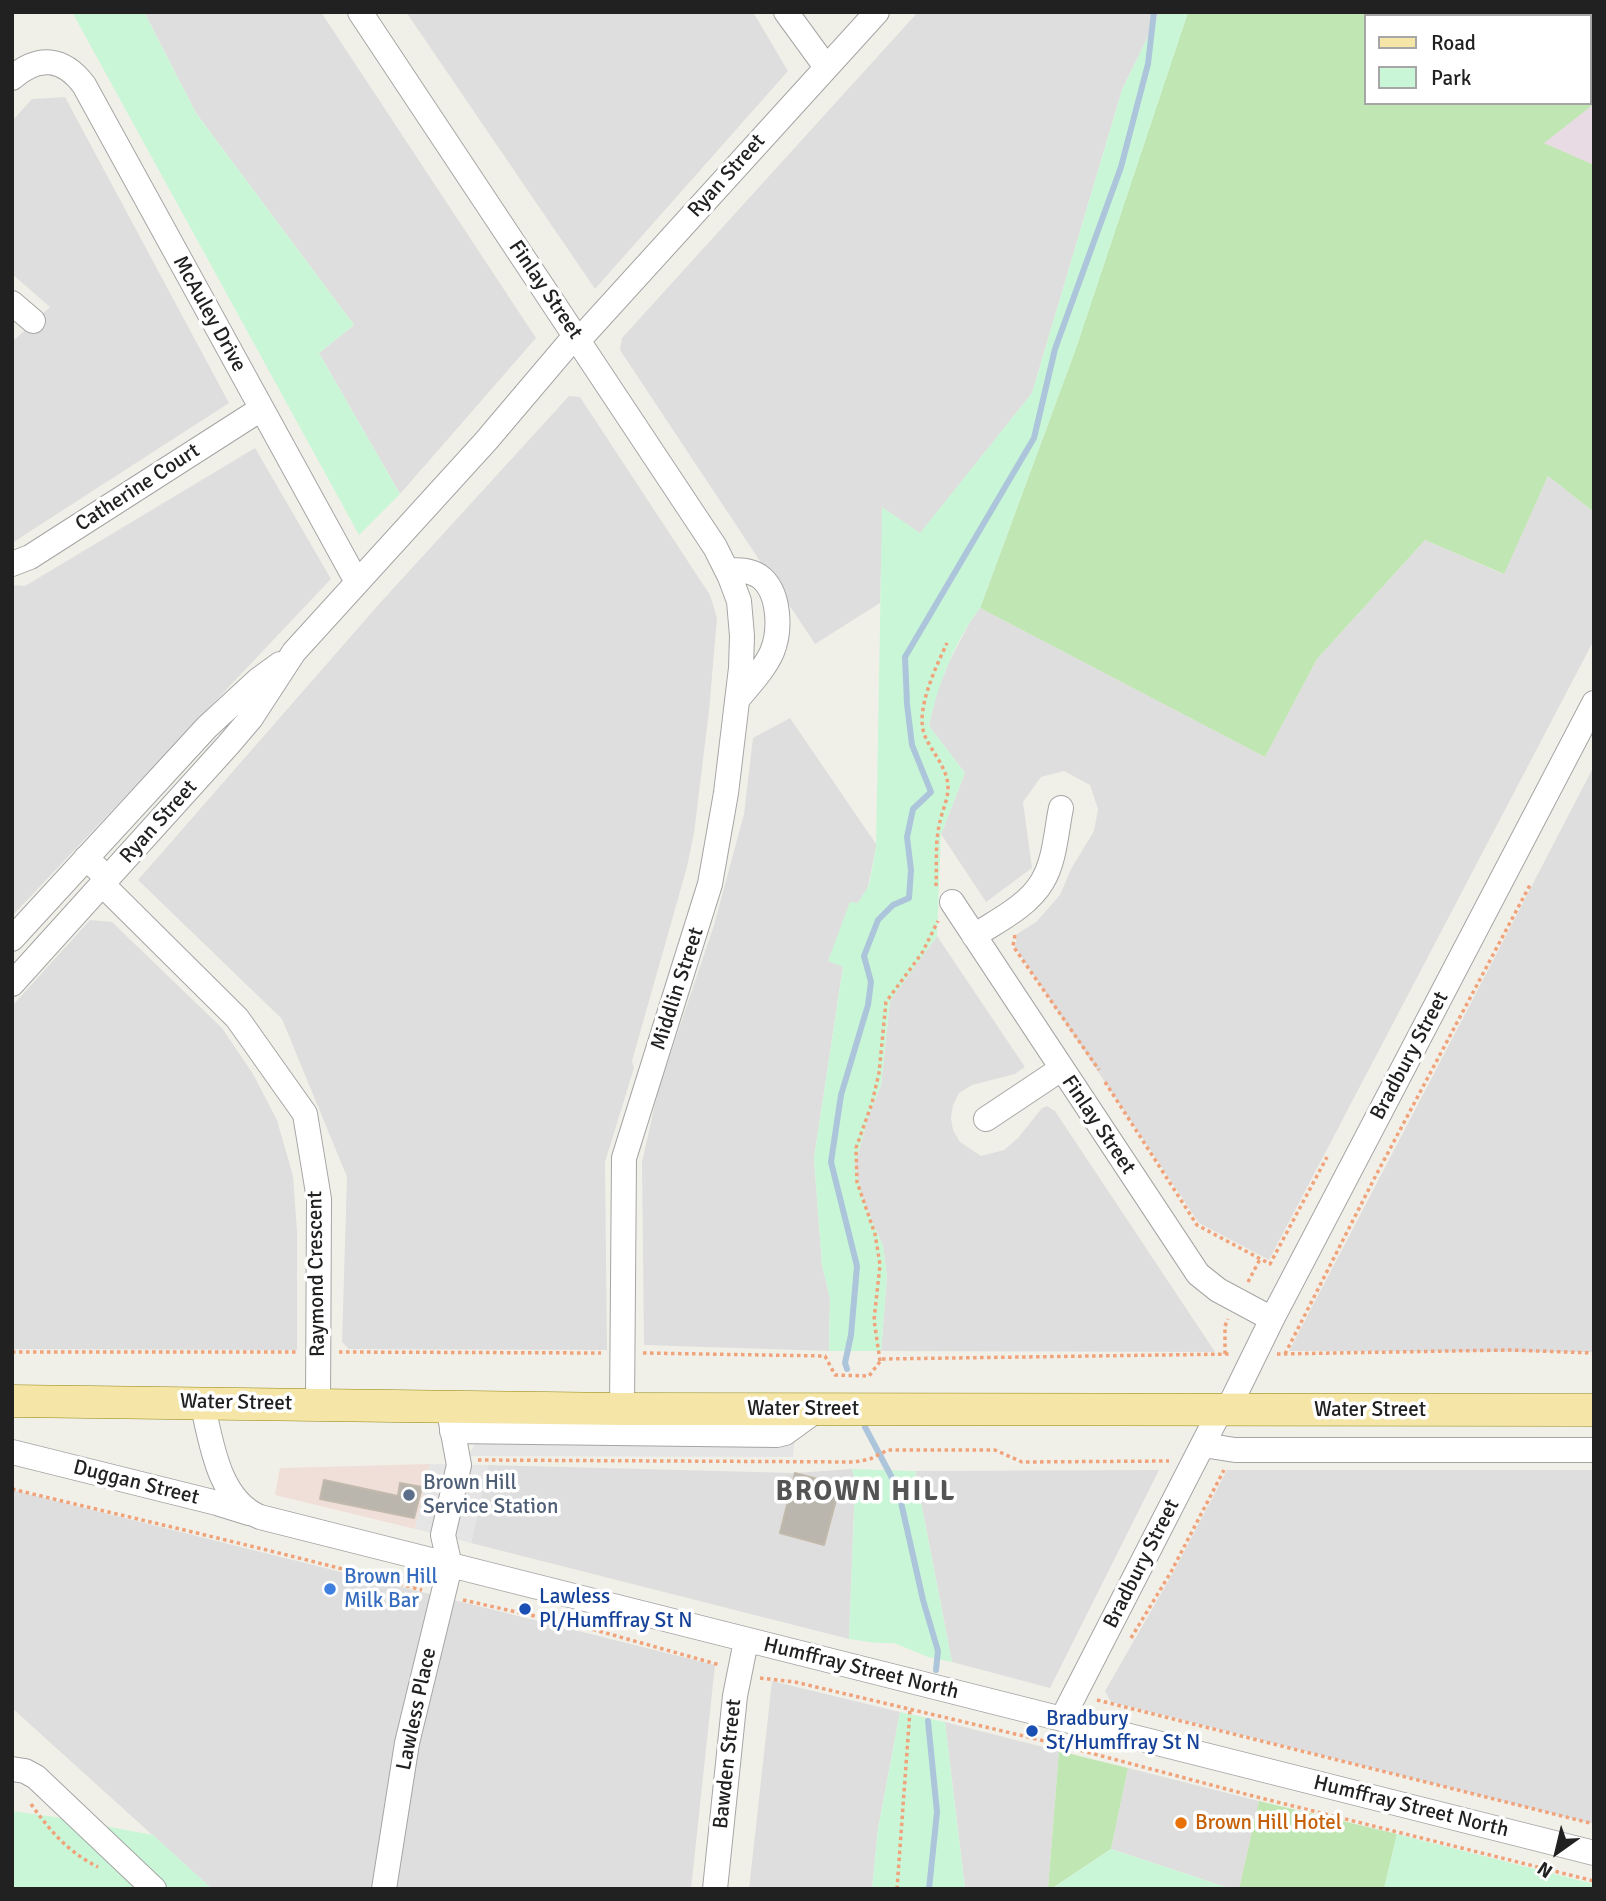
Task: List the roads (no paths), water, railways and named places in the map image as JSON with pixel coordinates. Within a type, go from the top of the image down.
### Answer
[{"type":"main road","name":"Water Street","points":[[12,1401],[318,1405],[450,1419],[622,1409],[1594,1410]]},
{"type":"street","name":"Finlay Street","points":[[360,12],[715,547],[727,570]]},
{"type":"street","points":[[786,12],[826,67]]},
{"type":"street","name":"Ryan Street","points":[[12,984],[241,730],[294,652],[576,339],[877,12]]},
{"type":"street","name":"McAuley Drive","points":[[12,78],[26,67],[46,62],[67,68],[84,85],[357,582]]},
{"type":"street","name":"Catherine Court","points":[[12,564],[30,557],[261,410]]},
{"type":"street","points":[[727,570],[747,571],[761,579],[771,593],[777,619],[777,637],[771,654],[737,700]]},
{"type":"street","name":"Middlin Street","points":[[622,1409],[624,1158],[710,884],[726,793],[742,649],[738,601],[727,570]]},
{"type":"street","name":"Ryan Street","points":[[12,939],[219,715],[294,652]]},
{"type":"street","name":"Bradbury Street","points":[[1062,1719],[1594,703]]},
{"type":"street","points":[[219,715],[226,711],[235,712],[242,720],[241,730]]},
{"type":"street","points":[[974,936],[1029,899],[1043,881],[1050,862],[1061,808]]},
{"type":"street","name":"Raymond Crescent","points":[[86,858],[102,873],[103,885],[237,1018],[305,1114],[319,1199],[318,1405]]},
{"type":"street","name":"Finlay Street","points":[[942,902],[974,936],[1198,1275],[1218,1290],[1272,1319]]},
{"type":"street","points":[[986,1119],[1060,1069]]},
{"type":"street","name":"Humffray Street North","points":[[202,1402],[216,1457],[230,1490],[243,1508],[260,1517],[1594,1853]]},
{"type":"street","points":[[450,1419],[777,1435],[785,1433],[818,1409]]},
{"type":"street","points":[[1528,1410],[1529,1450]]},
{"type":"street","name":"Lawless Place","points":[[384,1889],[407,1743],[450,1566],[443,1535],[458,1465],[450,1419]]},
{"type":"street","name":"Water Street","points":[[1199,1454],[1235,1450],[1594,1450]]},
{"type":"street","name":"Duggan Street","points":[[12,1452],[217,1503],[260,1517]]},
{"type":"street","name":"Bawden Street","points":[[715,1889],[735,1696],[746,1641]]},
{"type":"street","points":[[12,1769],[25,1771],[36,1777],[154,1889]]},
{"type":"waterway","points":[[847,1369],[845,1363],[851,1335],[857,1266],[831,1162],[841,1095],[868,1005],[871,982],[864,956],[878,920],[893,905],[909,898],[911,870],[907,837],[913,809],[931,792],[912,745],[905,657],[1034,438],[1055,349],[1121,167],[1148,64],[1154,12]]},
{"type":"waterway","points":[[865,1427],[898,1489],[923,1600],[938,1651],[936,1670]]},
{"type":"waterway","points":[[928,1721],[937,1812],[929,1889]]},
{"type":"place","name":"Brown Hill Service Station","points":[[409,1495]]},
{"type":"place","name":"Brown Hill Milk Bar","points":[[330,1589]]},
{"type":"place","name":"Lawless Pl/Humffray St N","points":[[525,1609]]},
{"type":"place","name":"Bradbury St/Humffray St N","points":[[1032,1731]]},
{"type":"place","name":"Brown Hill Hotel","points":[[1181,1823]]},
{"type":"district","name":"BROWN HILL","points":[[866,1493]]}]
